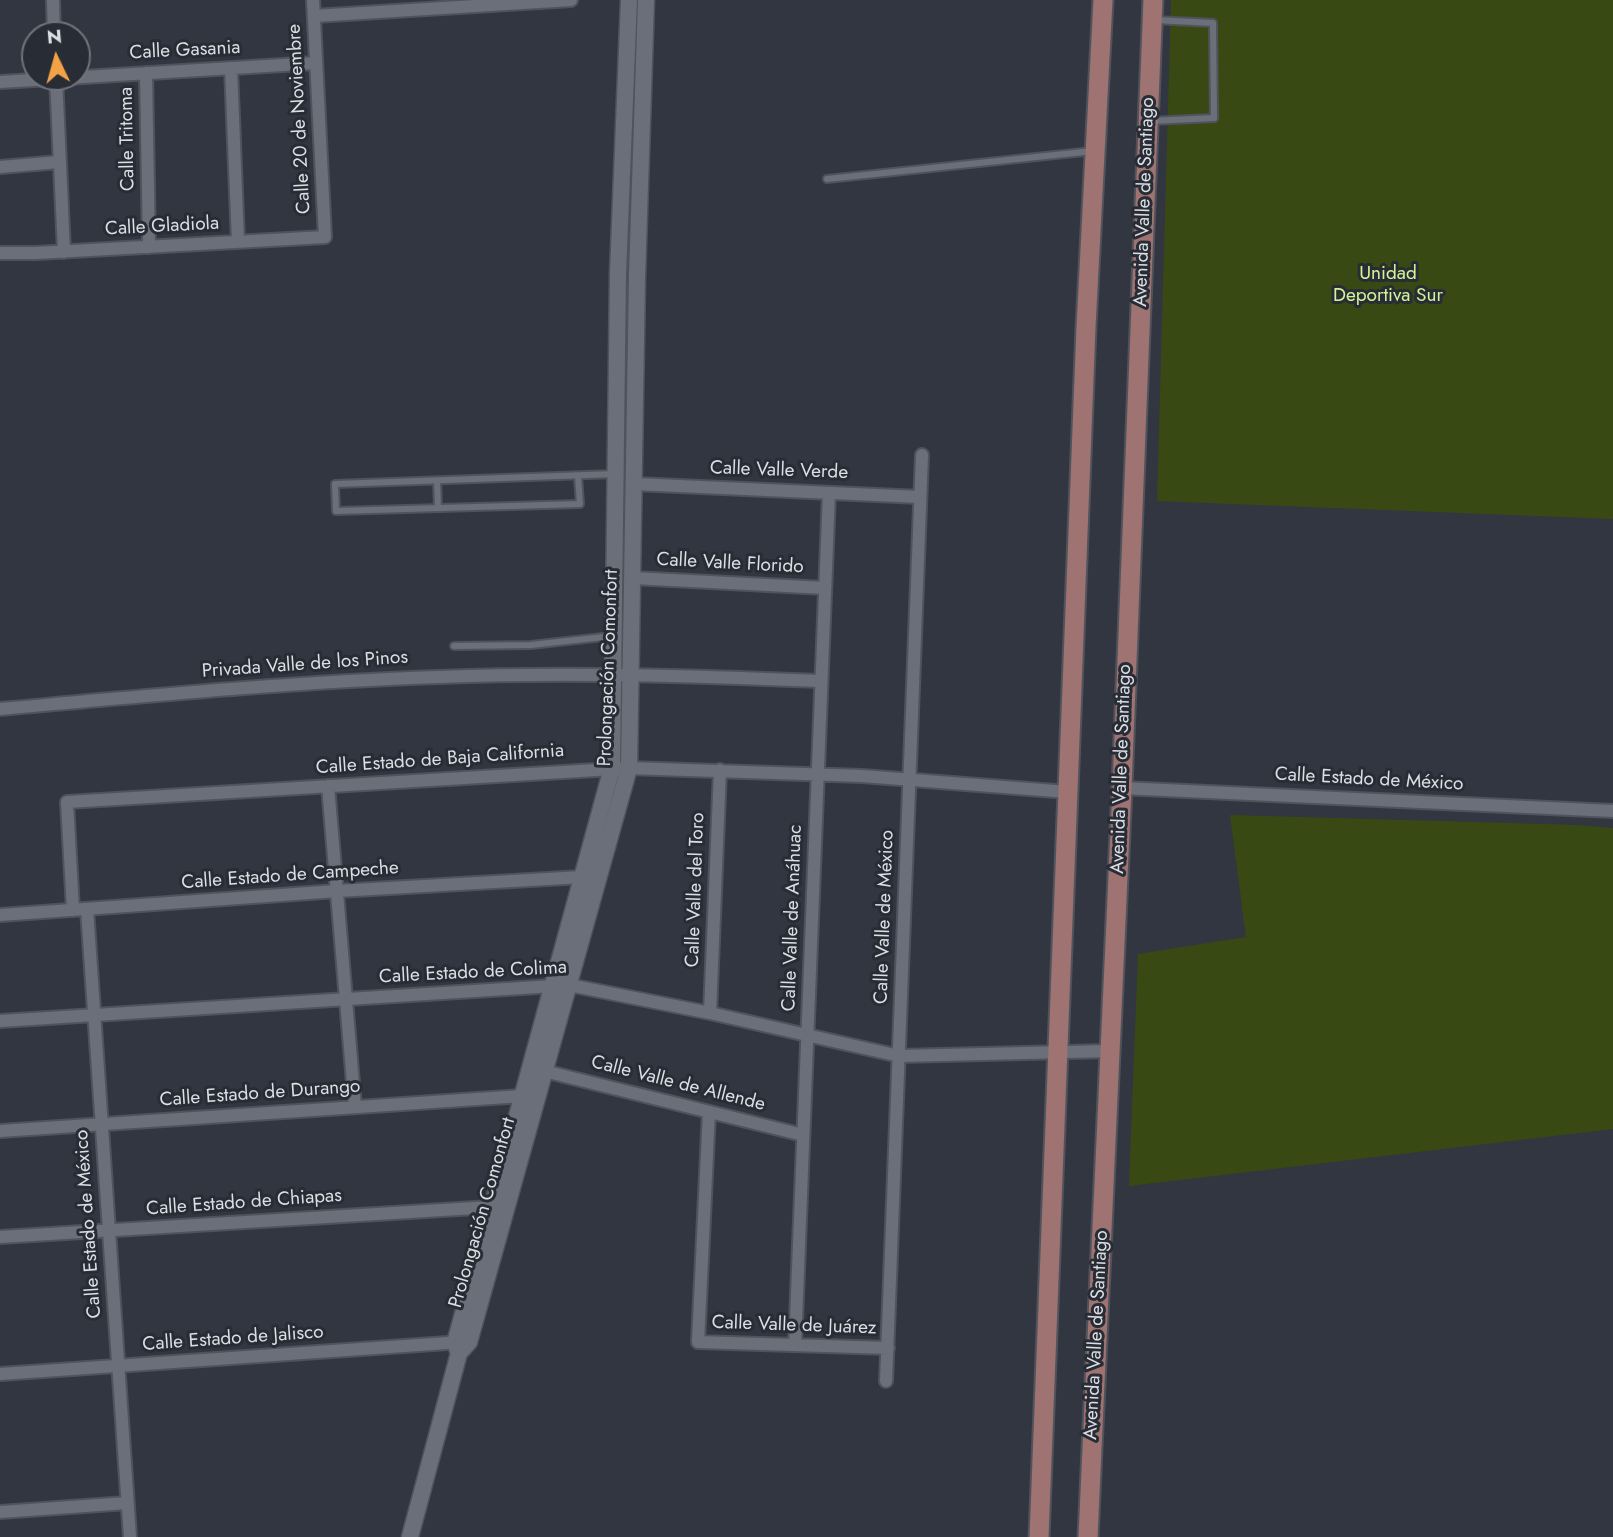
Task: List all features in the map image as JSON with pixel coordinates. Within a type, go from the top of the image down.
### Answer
[{"type":"main road","points":[[1039,1537],[1094,150],[1103,0]]},
{"type":"main road","name":"Avenida Valle de Santiago","points":[[1088,1537],[1122,788],[1153,10]]},
{"type":"street","points":[[53,0],[54,21]]},
{"type":"street","name":"Calle 20 de Noviembre","points":[[313,0],[326,237]]},
{"type":"street","points":[[314,16],[409,5],[571,0]]},
{"type":"street","name":"Prolongación Comonfort","points":[[410,1537],[461,1346],[544,1071],[582,877],[621,768],[613,674],[614,474],[618,273],[629,0]]},
{"type":"street","name":"Prolongación Comonfort","points":[[461,1346],[491,1207],[522,1096],[561,986],[621,768],[631,674],[637,276],[646,0]]},
{"type":"street","name":"Calle Gasania","points":[[91,76],[316,63]]},
{"type":"street","points":[[231,68],[238,242]]},
{"type":"street","name":"Calle Tritoma","points":[[146,73],[149,247]]},
{"type":"street","name":"Calle Gasania","points":[[0,82],[21,80]]},
{"type":"street","points":[[56,91],[64,252]]},
{"type":"street","points":[[0,167],[59,162]]},
{"type":"street","name":"Calle Gladiola","points":[[0,253],[64,252],[326,237]]},
{"type":"street","name":"Calle Valle de México","points":[[886,1381],[922,455]]},
{"type":"street","name":"Calle Valle Verde","points":[[635,484],[920,497]]},
{"type":"street","name":"Calle Valle de Anáhuac","points":[[795,1345],[829,493]]},
{"type":"street","name":"Calle Valle Florido","points":[[633,578],[825,588]]},
{"type":"street","name":"Privada Valle de los Pinos","points":[[0,709],[268,685],[440,677],[631,674],[821,681]]},
{"type":"street","name":"Calle Estado de Baja California","points":[[73,910],[67,802],[621,768],[818,773],[1068,792]]},
{"type":"street","name":"Calle Valle del Toro","points":[[710,1013],[720,770]]},
{"type":"street","points":[[328,786],[355,1107]]},
{"type":"street","name":"Calle Estado de México","points":[[1122,788],[1613,811]]},
{"type":"street","name":"Calle Estado de Campeche","points":[[0,915],[582,877]]},
{"type":"street","name":"Calle Estado de México","points":[[87,909],[130,1537]]},
{"type":"street","name":"Calle Estado de Colima","points":[[0,1021],[561,986],[710,1013],[899,1056],[1110,1051]]},
{"type":"street","name":"Calle Valle de Allende","points":[[544,1071],[803,1135]]},
{"type":"street","name":"Calle Estado de Durango","points":[[0,1131],[522,1096]]},
{"type":"street","name":"Calle Valle de Juárez","points":[[709,1112],[698,1342],[888,1348]]},
{"type":"street","name":"Calle Estado de Chiapas","points":[[0,1237],[491,1207]]},
{"type":"street","name":"Calle Estado de Jalisco","points":[[0,1374],[461,1346]]},
{"type":"street","points":[[0,1511],[127,1503]]},
{"type":"lane","points":[[1148,121],[1214,118],[1213,23],[1153,10]]},
{"type":"lane","points":[[827,179],[1094,150]]},
{"type":"lane","points":[[578,476],[580,504],[336,511],[335,485],[614,474]]},
{"type":"lane","points":[[437,481],[438,508]]},
{"type":"lane","points":[[454,646],[531,645],[614,636]]},
{"type":"green space","name":"Unidad Deportiva Sur","points":[[1171,0],[1613,0],[1613,519],[1157,501]]},
{"type":"green space","points":[[1230,815],[1613,828],[1613,1129],[1129,1186],[1138,954],[1246,937]]}]
